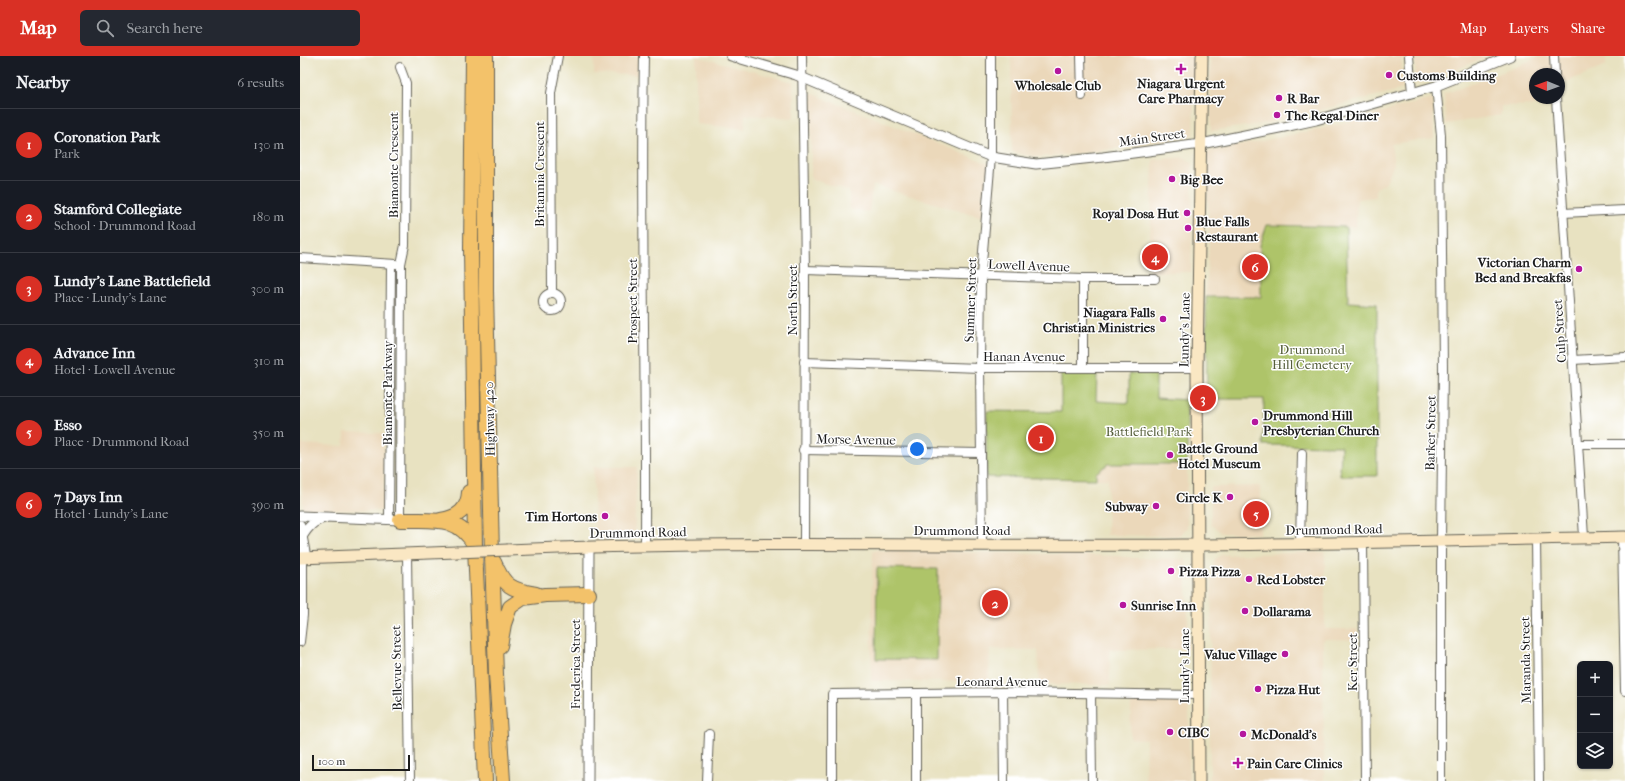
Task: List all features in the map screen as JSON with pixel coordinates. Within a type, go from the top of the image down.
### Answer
[{"type":"highway","name":"Highway 420","points":[[473,56],[471,248],[475,547],[485,781]]},
{"type":"highway","name":"Highway 420","points":[[486,56],[486,291],[492,555],[496,674],[503,781]]},
{"type":"highway","points":[[436,521],[457,516],[467,505],[474,468]]},
{"type":"highway","points":[[395,520],[436,521],[455,524],[470,537],[475,547]]},
{"type":"highway","points":[[492,555],[500,575],[509,587],[545,595]]},
{"type":"highway","points":[[496,674],[504,624],[510,607],[523,598],[545,595],[589,594]]},
{"type":"main road","name":"Lundy's Lane","points":[[1199,781],[1197,368],[1202,56]]},
{"type":"main road","name":"Drummond Road","points":[[301,557],[645,546],[804,544],[1198,545],[1624,537]]},
{"type":"street","name":"Britannia Crescent","points":[[552,293],[551,93],[558,56]]},
{"type":"street","name":"Prospect Street","points":[[644,56],[645,546]]},
{"type":"street","name":"Main Street","points":[[731,56],[802,77],[991,157],[1025,163],[1044,164],[1201,144],[1316,120],[1412,94],[1436,86],[1510,56]]},
{"type":"street","name":"North Street","points":[[802,56],[805,270],[803,450],[804,544]]},
{"type":"street","name":"Summer Street","points":[[982,544],[980,368],[982,275],[991,157],[991,56]]},
{"type":"street","points":[[1081,56],[1082,96]]},
{"type":"street","points":[[1409,56],[1412,94]]},
{"type":"street","points":[[1554,56],[1555,68]]},
{"type":"street","name":"Biamonte Crescent","points":[[400,67],[406,83],[405,245],[400,264]]},
{"type":"street","name":"Barker Street","points":[[1436,86],[1441,135],[1443,370],[1441,781]]},
{"type":"street","name":"Culp Street","points":[[1556,104],[1584,538]]},
{"type":"street","points":[[1563,213],[1625,210]]},
{"type":"street","points":[[300,258],[400,264]]},
{"type":"street","name":"Biamonte Parkway","points":[[391,264],[395,520]]},
{"type":"street","name":"Biamonte Parkway","points":[[395,520],[400,264]]},
{"type":"street","name":"Lowell Avenue","points":[[805,270],[1083,279],[1155,279]]},
{"type":"street","points":[[1083,279],[1083,368]]},
{"type":"street","points":[[1573,360],[1625,357]]},
{"type":"street","name":"Hanan Avenue","points":[[804,362],[980,368],[1197,368]]},
{"type":"street","points":[[1578,444],[1625,444]]},
{"type":"street","name":"Morse Avenue","points":[[803,450],[981,453]]},
{"type":"street","points":[[1300,544],[1302,453]]},
{"type":"street","points":[[300,516],[395,520]]},
{"type":"street","points":[[302,537],[315,521],[331,517]]},
{"type":"street","points":[[300,524],[305,552],[301,557],[302,615],[300,642]]},
{"type":"street","points":[[1624,537],[1625,691]]},
{"type":"street","name":"Maranda Street","points":[[1536,539],[1539,781]]},
{"type":"street","name":"Ker Street","points":[[1363,542],[1365,781]]},
{"type":"street","name":"Frederica Street","points":[[588,781],[589,547]]},
{"type":"street","name":"Bellevue Street","points":[[407,554],[410,781]]},
{"type":"street","points":[[1003,692],[1004,781]]},
{"type":"street","name":"Leonard Avenue","points":[[832,781],[832,694],[1003,692],[1198,695]]},
{"type":"street","points":[[916,693],[916,781]]},
{"type":"street","points":[[1091,694],[1092,781]]},
{"type":"street","points":[[707,781],[709,734]]},
{"type":"shaded area","points":[[594,56],[638,56],[638,75],[594,74]]},
{"type":"shaded area","points":[[696,56],[793,82],[794,118],[745,115],[745,129],[696,124]]},
{"type":"shaded area","points":[[1011,56],[1195,56],[1193,135],[1125,147],[1072,154],[1036,157],[1012,152]]},
{"type":"shaded area","points":[[1210,56],[1401,56],[1403,89],[1268,123],[1211,131]]},
{"type":"shaded area","points":[[1415,56],[1487,56],[1442,76],[1416,84]]},
{"type":"shaded area","points":[[1540,56],[1606,56],[1606,66],[1565,83],[1565,68],[1529,68],[1529,104],[1548,105],[1501,106],[1501,115],[1446,124],[1444,94],[1516,67]]},
{"type":"shaded area","points":[[811,93],[989,164],[982,217],[873,185],[869,212],[849,209],[849,191],[811,179]]},
{"type":"shaded area","points":[[1433,98],[1434,138],[1391,144],[1394,164],[1385,184],[1376,188],[1376,197],[1357,199],[1356,227],[1267,225],[1260,245],[1261,297],[1206,297],[1209,245],[1207,152],[1317,130]]},
{"type":"shaded area","points":[[1184,157],[1193,163],[1191,272],[1149,272],[1153,160]]},
{"type":"shaded area","points":[[345,432],[384,433],[384,511],[303,509],[300,444],[344,446]]},
{"type":"shaded area","points":[[1108,464],[1187,464],[1187,528],[1178,536],[1107,535],[1108,479],[1096,479],[1096,473]]},
{"type":"shaded area","points":[[593,467],[637,467],[634,538],[595,539]]},
{"type":"shaded area","points":[[1260,486],[1260,534],[1222,533],[1211,525],[1211,487]]},
{"type":"shaded area","points":[[873,550],[1186,559],[1189,649],[1110,650],[1110,685],[1039,684],[1038,650],[990,649],[989,682],[871,681]]},
{"type":"shaded area","points":[[1325,552],[1325,629],[1357,629],[1357,640],[1325,639],[1323,641],[1324,781],[1210,781],[1212,569],[1215,559],[1221,555]]},
{"type":"shaded area","points":[[1189,700],[1189,781],[1145,781],[1146,739],[1130,738],[1131,701]]},
{"type":"green space","name":"Drummond Hill Cemetery","points":[[1267,225],[1346,227],[1348,302],[1377,304],[1377,476],[1340,476],[1341,446],[1263,445],[1264,399],[1207,399],[1206,297],[1261,297],[1260,245]]},
{"type":"green space","name":"Battlefield Park","points":[[1061,373],[1097,373],[1096,401],[1129,403],[1129,373],[1156,374],[1156,398],[1187,400],[1187,464],[1108,464],[1096,473],[1096,479],[986,477],[987,411],[1061,412]]},
{"type":"green space","points":[[877,568],[938,569],[937,660],[876,659]]},
{"type":"place","name":"Niagara Urgent Care Pharmacy","points":[[1181,69]]},
{"type":"place","name":"Wholesale Club","points":[[1058,71]]},
{"type":"place","name":"Customs Building","points":[[1389,75]]},
{"type":"place","name":"R Bar","points":[[1279,98]]},
{"type":"place","name":"The Regal Diner","points":[[1277,115]]},
{"type":"place","name":"Big Bee","points":[[1172,179]]},
{"type":"place","name":"Royal Dosa Hut","points":[[1187,213]]},
{"type":"place","name":"Blue Falls Restaurant","points":[[1188,228]]},
{"type":"place","name":"Advance Inn","points":[[1155,257]]},
{"type":"place","name":"7 Days Inn","points":[[1255,267]]},
{"type":"place","name":"Victorian Charm Bed and Breakfas","points":[[1579,269]]},
{"type":"place","name":"Niagara Falls Christian Ministries","points":[[1163,319]]},
{"type":"place","name":"Lundy's Lane Battlefield","points":[[1203,398]]},
{"type":"place","name":"Drummond Hill Presbyterian Church","points":[[1255,422]]},
{"type":"place","name":"Coronation Park","points":[[1041,438]]},
{"type":"place","name":"Battle Ground Hotel Museum","points":[[1170,455]]},
{"type":"place","name":"Circle K","points":[[1230,497]]},
{"type":"place","name":"Subway","points":[[1156,506]]},
{"type":"place","name":"Esso","points":[[1256,514]]},
{"type":"place","name":"Tim Hortons","points":[[605,516]]},
{"type":"place","name":"Pizza Pizza","points":[[1171,571]]},
{"type":"place","name":"Red Lobster","points":[[1249,579]]},
{"type":"place","name":"Stamford Collegiate","points":[[995,603]]},
{"type":"place","name":"Sunrise Inn","points":[[1123,605]]},
{"type":"place","name":"Dollarama","points":[[1245,611]]},
{"type":"place","name":"Value Village","points":[[1285,654]]},
{"type":"place","name":"Pizza Hut","points":[[1258,689]]},
{"type":"place","name":"CIBC","points":[[1170,732]]},
{"type":"place","name":"McDonald's","points":[[1243,734]]},
{"type":"place","name":"Pain Care Clinics","points":[[1238,763]]}]
